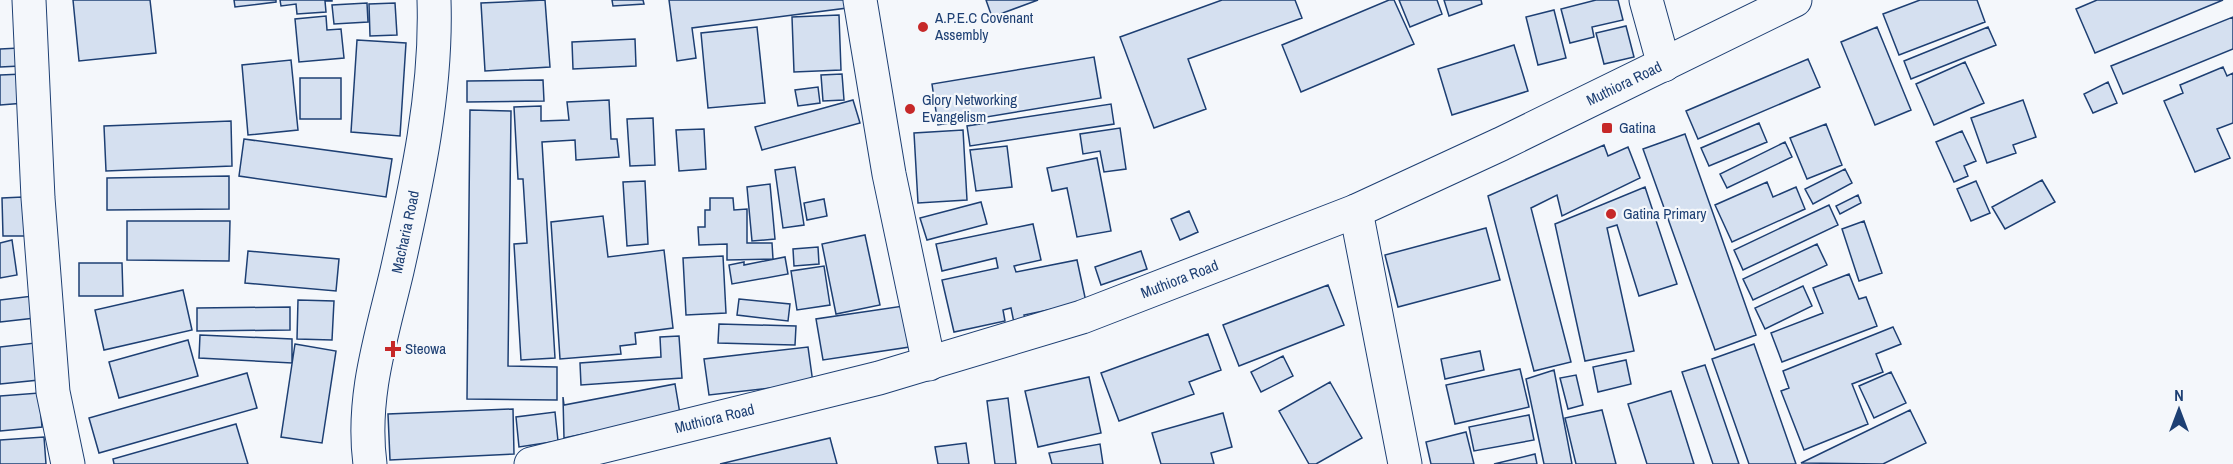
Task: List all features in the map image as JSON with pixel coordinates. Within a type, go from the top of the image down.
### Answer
[{"type":"street","points":[[29,0],[38,198],[52,381],[68,464]]},
{"type":"street","name":"Macharia Road","points":[[370,464],[366,437],[379,336],[397,272],[428,114],[435,38],[434,0]]},
{"type":"street","points":[[860,0],[889,174],[929,364]]},
{"type":"street","points":[[1646,0],[1664,65]]},
{"type":"street","name":"Muthiora Road","points":[[531,464],[929,364],[1082,317],[1356,211],[1664,65],[1795,0]]},
{"type":"street","points":[[1356,211],[1405,464]]},
{"type":"building","points":[[73,0],[150,0],[156,53],[79,61]]},
{"type":"building","points":[[234,0],[276,0],[276,2],[235,7]]},
{"type":"building","points":[[280,0],[332,1],[325,1],[326,12],[297,14],[296,4],[281,6]]},
{"type":"building","points":[[545,0],[550,67],[485,71],[481,3]]},
{"type":"building","points":[[612,0],[643,0],[644,4],[613,6]]},
{"type":"building","points":[[669,0],[846,0],[847,8],[692,28],[696,58],[677,61]]},
{"type":"building","points":[[986,0],[1038,0],[992,17]]},
{"type":"building","points":[[1222,0],[1295,0],[1302,18],[1188,59],[1206,109],[1154,128],[1120,37]]},
{"type":"building","points":[[1389,0],[1394,0],[1414,44],[1301,92],[1282,45]]},
{"type":"building","points":[[1399,0],[1437,0],[1442,14],[1410,27]]},
{"type":"building","points":[[1444,0],[1481,0],[1482,4],[1449,16]]},
{"type":"building","points":[[1596,0],[1618,0],[1623,20],[1592,27],[1594,37],[1570,43],[1561,9]]},
{"type":"building","points":[[1920,0],[1977,0],[1985,22],[1899,55],[1883,14]]},
{"type":"building","points":[[2097,0],[2223,0],[2095,53],[2076,9]]},
{"type":"building","points":[[367,3],[368,22],[334,24],[332,5]]},
{"type":"building","points":[[395,3],[397,35],[370,36],[369,4]]},
{"type":"building","points":[[1554,10],[1566,58],[1538,65],[1526,17]]},
{"type":"building","points":[[839,15],[841,70],[794,72],[792,17]]},
{"type":"building","points":[[326,16],[327,30],[341,29],[344,58],[299,62],[295,19]]},
{"type":"building","points":[[2233,17],[2233,49],[2123,94],[2111,66]]},
{"type":"building","points":[[1626,26],[1634,57],[1604,64],[1596,33]]},
{"type":"building","points":[[757,27],[765,103],[708,108],[701,33]]},
{"type":"building","points":[[1877,27],[1911,110],[1875,125],[1841,42]]},
{"type":"building","points":[[1988,27],[1996,45],[1911,79],[1904,61]]},
{"type":"building","points":[[635,39],[636,66],[573,69],[572,42]]},
{"type":"building","points":[[357,40],[406,43],[400,136],[351,132]]},
{"type":"building","points":[[1514,45],[1528,91],[1452,115],[1438,69]]},
{"type":"building","points":[[19,48],[20,66],[0,67],[0,49]]},
{"type":"building","points":[[1094,57],[1101,98],[938,125],[932,84]]},
{"type":"building","points":[[1808,59],[1820,87],[1698,139],[1686,111]]},
{"type":"building","points":[[291,60],[298,130],[248,135],[242,65]]},
{"type":"building","points":[[1965,62],[1984,103],[1934,125],[1916,84]]},
{"type":"building","points":[[2223,67],[2227,76],[2233,73],[2233,123],[2217,129],[2230,158],[2195,172],[2164,101],[2183,93],[2180,85]]},
{"type":"building","points":[[23,74],[25,103],[0,105],[0,75]]},
{"type":"building","points":[[842,74],[844,100],[823,101],[821,75]]},
{"type":"building","points":[[300,78],[341,78],[341,119],[300,119]]},
{"type":"building","points":[[543,80],[544,101],[467,102],[467,81]]},
{"type":"building","points":[[2108,82],[2117,103],[2093,113],[2084,94]]},
{"type":"building","points":[[818,87],[820,103],[798,106],[795,90]]},
{"type":"building","points":[[609,100],[611,139],[617,139],[619,157],[576,160],[575,140],[542,142],[555,358],[521,360],[514,244],[527,243],[523,179],[518,179],[514,107],[541,106],[541,121],[569,120],[567,102]]},
{"type":"building","points":[[853,100],[860,123],[762,150],[755,127]]},
{"type":"building","points":[[2023,100],[2036,137],[2013,145],[2016,153],[1987,163],[1971,118]]},
{"type":"building","points":[[1111,104],[1114,124],[970,146],[967,126]]},
{"type":"building","points":[[470,110],[511,111],[508,366],[557,367],[557,400],[467,399]]},
{"type":"building","points":[[653,118],[655,165],[630,166],[627,119]]},
{"type":"building","points":[[231,121],[232,166],[106,171],[104,126]]},
{"type":"building","points":[[1759,123],[1767,142],[1709,166],[1701,148]]},
{"type":"building","points":[[1826,124],[1842,165],[1807,179],[1790,138]]},
{"type":"building","points":[[1120,128],[1126,169],[1104,172],[1100,151],[1083,154],[1080,134]]},
{"type":"building","points":[[704,129],[706,169],[679,171],[676,130]]},
{"type":"building","points":[[963,130],[967,200],[918,203],[914,133]]},
{"type":"building","points":[[1962,131],[1976,161],[1964,166],[1968,176],[1954,182],[1936,142]]},
{"type":"building","points":[[1685,134],[1756,335],[1715,350],[1643,149]]},
{"type":"building","points":[[244,139],[392,159],[386,197],[239,176]]},
{"type":"building","points":[[1785,142],[1792,157],[1727,188],[1720,174]]},
{"type":"building","points":[[1604,145],[1608,156],[1628,147],[1640,178],[1562,216],[1557,195],[1531,208],[1571,362],[1534,371],[1488,196]]},
{"type":"building","points":[[1007,146],[1012,187],[976,191],[970,150]]},
{"type":"building","points":[[1097,158],[1111,231],[1077,237],[1067,188],[1052,191],[1047,168]]},
{"type":"building","points":[[795,167],[804,225],[783,228],[775,170]]},
{"type":"building","points":[[1845,169],[1852,183],[1813,204],[1805,189]]},
{"type":"building","points":[[229,176],[229,209],[107,210],[107,178]]},
{"type":"building","points":[[2042,180],[2055,202],[2005,229],[1992,207]]},
{"type":"building","points":[[645,181],[648,244],[627,246],[623,182]]},
{"type":"building","points":[[1976,181],[1990,213],[1971,221],[1957,189]]},
{"type":"building","points":[[1767,182],[1773,197],[1796,187],[1805,209],[1732,242],[1715,205]]},
{"type":"building","points":[[770,184],[775,239],[752,241],[747,187]]},
{"type":"building","points":[[1645,187],[1677,284],[1639,296],[1617,225],[1607,228],[1634,351],[1585,361],[1555,224]]},
{"type":"building","points":[[1858,195],[1861,203],[1840,214],[1836,206]]},
{"type":"building","points":[[23,197],[25,236],[3,236],[2,198]]},
{"type":"building","points":[[710,198],[733,198],[734,210],[747,209],[747,243],[772,243],[773,259],[727,260],[727,244],[699,245],[698,227],[705,227],[705,210],[710,210]]},
{"type":"building","points":[[824,199],[827,216],[807,220],[804,203]]},
{"type":"building","points":[[981,202],[987,224],[927,240],[920,218]]},
{"type":"building","points":[[1829,205],[1838,225],[1743,270],[1734,250]]},
{"type":"building","points":[[1189,211],[1198,232],[1180,240],[1171,219]]},
{"type":"building","points":[[603,216],[608,257],[664,250],[673,328],[635,333],[636,344],[620,346],[621,354],[560,359],[551,222]]},
{"type":"building","points":[[127,221],[230,221],[229,261],[127,260]]},
{"type":"building","points":[[1864,221],[1882,273],[1859,281],[1842,229]]},
{"type":"building","points":[[1033,224],[1041,260],[1014,266],[1016,272],[1077,260],[1086,302],[1024,315],[1026,321],[1014,323],[1011,308],[1003,310],[1005,321],[954,332],[942,280],[998,268],[996,258],[942,271],[936,244]]},
{"type":"building","points":[[1486,228],[1500,280],[1398,307],[1385,255]]},
{"type":"building","points":[[865,235],[880,305],[836,314],[822,244]]},
{"type":"building","points":[[12,240],[17,275],[0,278],[0,243]]},
{"type":"building","points":[[1817,244],[1827,265],[1753,300],[1743,279]]},
{"type":"building","points":[[818,247],[819,264],[794,266],[793,249]]},
{"type":"building","points":[[248,251],[339,259],[336,291],[245,283]]},
{"type":"building","points":[[1141,251],[1147,269],[1101,285],[1095,267]]},
{"type":"building","points":[[723,256],[726,313],[686,315],[683,258]]},
{"type":"building","points":[[785,257],[788,274],[732,284],[729,265],[744,262],[744,265]]},
{"type":"building","points":[[79,263],[122,263],[123,296],[79,296]]},
{"type":"building","points":[[824,266],[830,305],[797,310],[791,271]]},
{"type":"building","points":[[1849,274],[1859,299],[1866,297],[1877,326],[1782,362],[1771,333],[1823,313],[1813,288]]},
{"type":"building","points":[[1328,285],[1344,325],[1239,366],[1223,325]]},
{"type":"building","points":[[1803,286],[1812,306],[1765,329],[1755,308]]},
{"type":"building","points":[[183,290],[192,330],[104,350],[95,310]]},
{"type":"building","points":[[41,295],[44,317],[0,322],[0,300]]},
{"type":"building","points":[[739,299],[790,304],[788,321],[737,315]]},
{"type":"building","points":[[298,300],[334,301],[332,340],[297,339]]},
{"type":"building","points":[[910,305],[916,346],[823,360],[816,319]]},
{"type":"building","points":[[290,307],[290,330],[197,331],[197,308]]},
{"type":"building","points":[[719,324],[796,326],[795,345],[718,343]]},
{"type":"building","points":[[1893,327],[1901,344],[1876,354],[1883,372],[1852,384],[1868,424],[1804,450],[1781,391],[1789,388],[1783,371]]},
{"type":"building","points":[[1208,334],[1221,370],[1189,382],[1194,394],[1119,421],[1101,373]]},
{"type":"building","points":[[200,335],[292,339],[292,363],[199,358]]},
{"type":"building","points":[[679,336],[682,378],[581,385],[580,363],[661,357],[660,337]]},
{"type":"building","points":[[188,340],[198,376],[119,398],[109,362]]},
{"type":"building","points":[[35,343],[39,380],[0,384],[0,347]]},
{"type":"building","points":[[295,344],[336,351],[322,443],[281,437]]},
{"type":"building","points":[[1754,344],[1796,464],[1749,464],[1712,359]]},
{"type":"building","points":[[808,347],[813,383],[709,395],[704,359]]},
{"type":"building","points":[[1480,351],[1484,370],[1445,379],[1441,359]]},
{"type":"building","points":[[1283,356],[1293,376],[1261,392],[1251,372]]},
{"type":"building","points":[[1626,360],[1631,384],[1598,392],[1593,367]]},
{"type":"building","points":[[1705,365],[1739,464],[1713,464],[1682,372]]},
{"type":"building","points":[[1520,369],[1529,407],[1455,424],[1446,385]]},
{"type":"building","points":[[1554,370],[1572,464],[1544,464],[1526,379]]},
{"type":"building","points":[[1891,372],[1906,403],[1874,418],[1859,386]]},
{"type":"building","points":[[247,373],[257,408],[99,453],[89,418]]},
{"type":"building","points":[[1576,375],[1583,405],[1568,409],[1560,378]]},
{"type":"building","points":[[1089,377],[1101,433],[1038,447],[1025,391]]},
{"type":"building","points":[[1330,382],[1362,438],[1316,464],[1309,464],[1279,411]]},
{"type":"building","points":[[675,384],[680,414],[564,438],[563,397],[564,405]]},
{"type":"building","points":[[1671,391],[1694,464],[1647,464],[1628,404]]},
{"type":"building","points":[[39,393],[42,427],[0,431],[0,396]]},
{"type":"building","points":[[1008,398],[1016,464],[995,464],[987,401]]},
{"type":"building","points":[[513,409],[514,454],[390,460],[388,414]]},
{"type":"building","points":[[1602,410],[1616,464],[1576,464],[1565,418]]},
{"type":"building","points":[[1910,410],[1926,443],[1883,464],[1801,463]]},
{"type":"building","points":[[555,412],[558,441],[519,447],[516,417]]},
{"type":"building","points":[[1223,413],[1232,447],[1211,453],[1214,464],[1161,464],[1152,433]]},
{"type":"building","points":[[1529,415],[1534,440],[1474,451],[1469,427]]},
{"type":"building","points":[[236,424],[248,464],[114,464],[113,459]]},
{"type":"building","points":[[1466,432],[1474,464],[1431,464],[1426,442]]},
{"type":"building","points":[[44,437],[46,464],[0,464],[0,440]]},
{"type":"building","points":[[830,438],[837,464],[720,464]]},
{"type":"building","points":[[966,443],[969,464],[938,464],[935,447]]},
{"type":"building","points":[[1100,444],[1103,464],[1052,464],[1049,453]]},
{"type":"building","points":[[1535,454],[1537,464],[1494,464]]},
{"type":"place","name":"A.P.E.C Covenant Assembly","points":[[923,27]]},
{"type":"place","name":"Glory Networking Evangelism","points":[[910,109]]},
{"type":"place","name":"Gatina","points":[[1607,128]]},
{"type":"place","name":"Gatina Primary","points":[[1611,214]]},
{"type":"place","name":"Steowa","points":[[393,349]]}]
